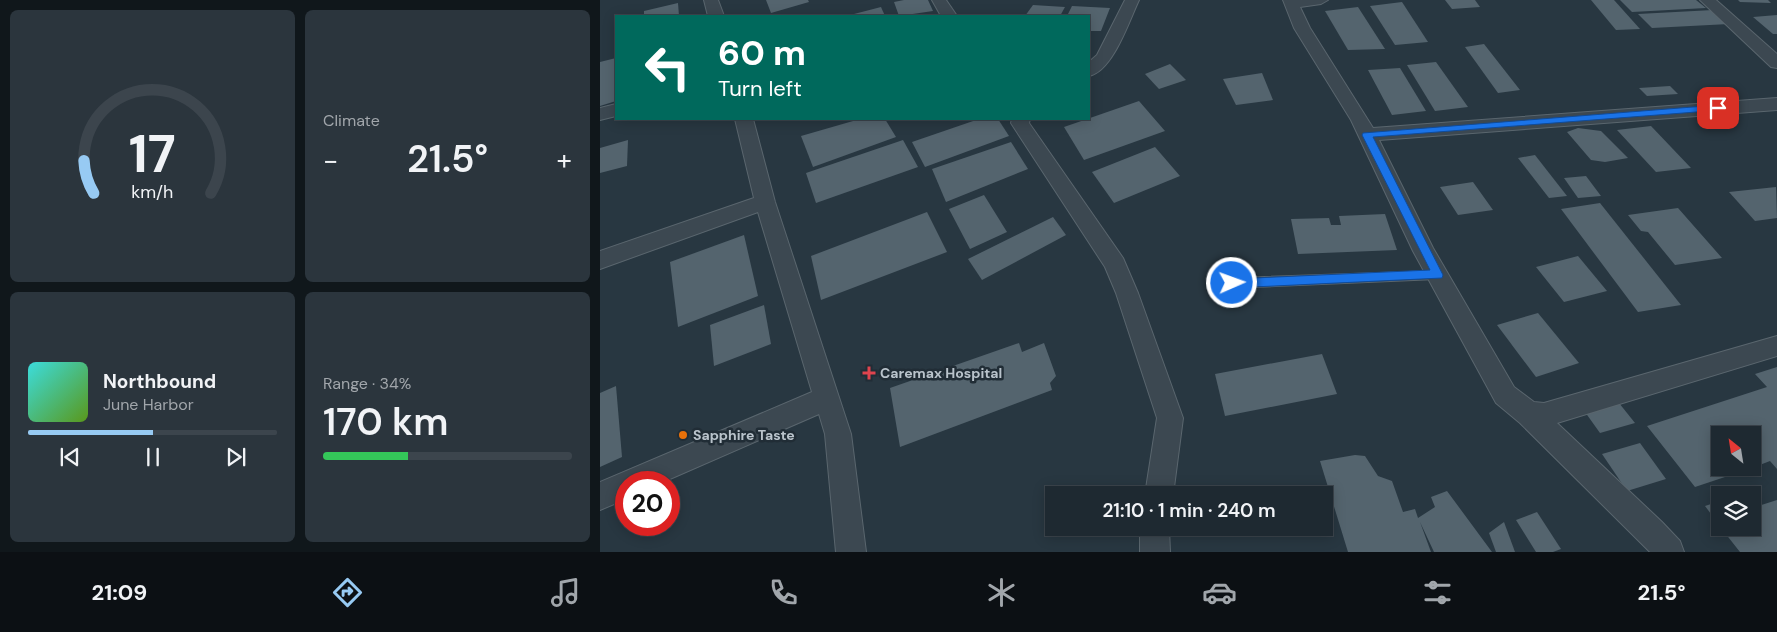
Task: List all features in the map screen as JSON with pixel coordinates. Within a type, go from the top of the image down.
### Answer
[{"type":"street","points":[[711,0],[716,15]]},
{"type":"street","points":[[939,0],[948,15]]},
{"type":"street","points":[[1090,70],[1104,57],[1132,0]]},
{"type":"street","points":[[1321,0],[1290,1],[1302,28],[1367,135],[1438,275],[1505,395],[1529,414],[1652,532],[1669,552]]},
{"type":"street","points":[[1708,0],[1777,63]]},
{"type":"street","points":[[1367,135],[1777,104]]},
{"type":"street","points":[[600,114],[615,110]]},
{"type":"street","points":[[744,120],[765,202],[838,434],[851,552]]},
{"type":"street","points":[[1021,120],[1020,123],[1115,264],[1170,418],[1161,486]]},
{"type":"street","points":[[600,260],[765,202]]},
{"type":"street","points":[[1529,414],[1544,415],[1777,346]]},
{"type":"street","points":[[658,471],[827,398]]},
{"type":"street","points":[[600,496],[615,490]]},
{"type":"street","points":[[1155,536],[1155,552]]},
{"type":"lane","points":[[1232,283],[1438,275]]},
{"type":"building","points":[[766,0],[808,0],[809,2],[771,13]]},
{"type":"building","points":[[928,0],[933,11],[899,15],[894,2]]},
{"type":"building","points":[[1445,0],[1475,0],[1480,7],[1452,9]]},
{"type":"building","points":[[1591,0],[1614,0],[1640,29],[1616,30]]},
{"type":"building","points":[[1620,0],[1696,0],[1706,8],[1632,12]]},
{"type":"building","points":[[1738,0],[1768,0],[1771,3],[1740,2]]},
{"type":"building","points":[[1402,2],[1428,42],[1395,45],[1370,6]]},
{"type":"building","points":[[678,3],[679,15],[644,15],[644,11]]},
{"type":"building","points":[[1033,5],[1065,7],[1061,15],[1026,15]]},
{"type":"building","points":[[1072,6],[1110,8],[1101,31],[1090,31],[1090,15],[1068,15]]},
{"type":"building","points":[[881,7],[885,15],[854,15]]},
{"type":"building","points":[[1358,7],[1385,49],[1348,50],[1325,11]]},
{"type":"building","points":[[1713,10],[1729,24],[1652,28],[1638,14]]},
{"type":"building","points":[[1777,15],[1777,34],[1773,34],[1753,17]]},
{"type":"building","points":[[1484,44],[1520,90],[1498,93],[1465,47]]},
{"type":"building","points":[[615,58],[615,101],[600,106],[600,62]]},
{"type":"building","points":[[1436,62],[1468,107],[1435,111],[1407,65]]},
{"type":"building","points":[[1170,64],[1186,80],[1159,89],[1145,74]]},
{"type":"building","points":[[1400,68],[1426,111],[1392,115],[1368,70]]},
{"type":"building","points":[[1262,73],[1273,100],[1236,105],[1223,79]]},
{"type":"building","points":[[1670,86],[1678,94],[1647,96],[1639,88]]},
{"type":"building","points":[[1139,101],[1165,131],[1084,160],[1064,127],[1084,120],[1090,120],[1090,118]]},
{"type":"building","points":[[857,120],[886,120],[896,137],[813,167],[801,136]]},
{"type":"building","points":[[976,120],[999,120],[1009,136],[925,167],[912,142]]},
{"type":"building","points":[[1651,126],[1691,168],[1656,172],[1617,130]]},
{"type":"building","points":[[1578,128],[1601,131],[1628,158],[1605,162],[1591,160],[1567,132]]},
{"type":"building","points":[[628,140],[627,166],[600,173],[600,148]]},
{"type":"building","points":[[903,140],[918,167],[816,203],[806,173]]},
{"type":"building","points":[[1011,142],[1028,169],[946,202],[932,169]]},
{"type":"building","points":[[1155,147],[1180,176],[1114,203],[1092,172]]},
{"type":"building","points":[[1535,155],[1567,196],[1549,198],[1518,158]]},
{"type":"building","points":[[1586,176],[1601,196],[1578,198],[1564,178]]},
{"type":"building","points":[[1473,182],[1493,210],[1458,215],[1440,187]]},
{"type":"building","points":[[1776,187],[1777,218],[1755,221],[1729,192]]},
{"type":"building","points":[[984,195],[1007,232],[970,249],[949,209]]},
{"type":"building","points":[[1600,203],[1681,305],[1638,312],[1561,209]]},
{"type":"building","points":[[1678,208],[1722,258],[1675,265],[1648,232],[1641,231],[1628,215]]},
{"type":"building","points":[[927,212],[947,252],[821,300],[811,256]]},
{"type":"building","points":[[1385,214],[1397,250],[1298,254],[1291,219],[1329,218],[1331,225],[1341,225],[1339,216]]},
{"type":"building","points":[[1053,217],[1066,235],[982,280],[968,259]]},
{"type":"building","points":[[744,235],[758,296],[678,327],[670,262]]},
{"type":"building","points":[[1578,256],[1607,291],[1564,302],[1536,267]]},
{"type":"building","points":[[764,305],[771,344],[714,366],[710,325]]},
{"type":"building","points":[[1538,313],[1579,363],[1536,377],[1497,325]]},
{"type":"building","points":[[1019,343],[1022,352],[1044,343],[1056,376],[1050,383],[1052,390],[900,447],[890,388]]},
{"type":"building","points":[[1322,354],[1337,394],[1225,416],[1215,374]]},
{"type":"building","points":[[1777,367],[1777,469],[1770,461],[1761,464],[1761,426],[1711,426],[1711,476],[1728,476],[1695,487],[1647,426],[1767,387],[1755,374]]},
{"type":"building","points":[[616,386],[622,457],[600,467],[600,393]]},
{"type":"building","points":[[1619,403],[1635,423],[1600,433],[1585,412]]},
{"type":"building","points":[[1640,443],[1666,479],[1627,491],[1602,454]]},
{"type":"building","points":[[1355,455],[1365,456],[1378,476],[1392,481],[1403,512],[1415,509],[1418,518],[1435,507],[1431,497],[1447,491],[1492,552],[1434,552],[1420,522],[1431,552],[1348,552],[1333,503],[1333,486],[1328,486],[1320,461]]},
{"type":"building","points":[[1777,500],[1777,552],[1740,552],[1727,536],[1761,536],[1761,505]]},
{"type":"building","points":[[1711,504],[1711,514],[1705,506]]},
{"type":"building","points":[[1537,512],[1561,549],[1553,552],[1536,552],[1516,520]]},
{"type":"building","points":[[1504,522],[1515,552],[1496,552],[1489,533]]},
{"type":"place","name":"Caremax Hospital","points":[[869,373]]},
{"type":"place","name":"Sapphire Taste","points":[[683,435]]},
{"type":"route","points":[[1232,283],[1438,275],[1424,251],[1367,135],[1718,108]]}]
